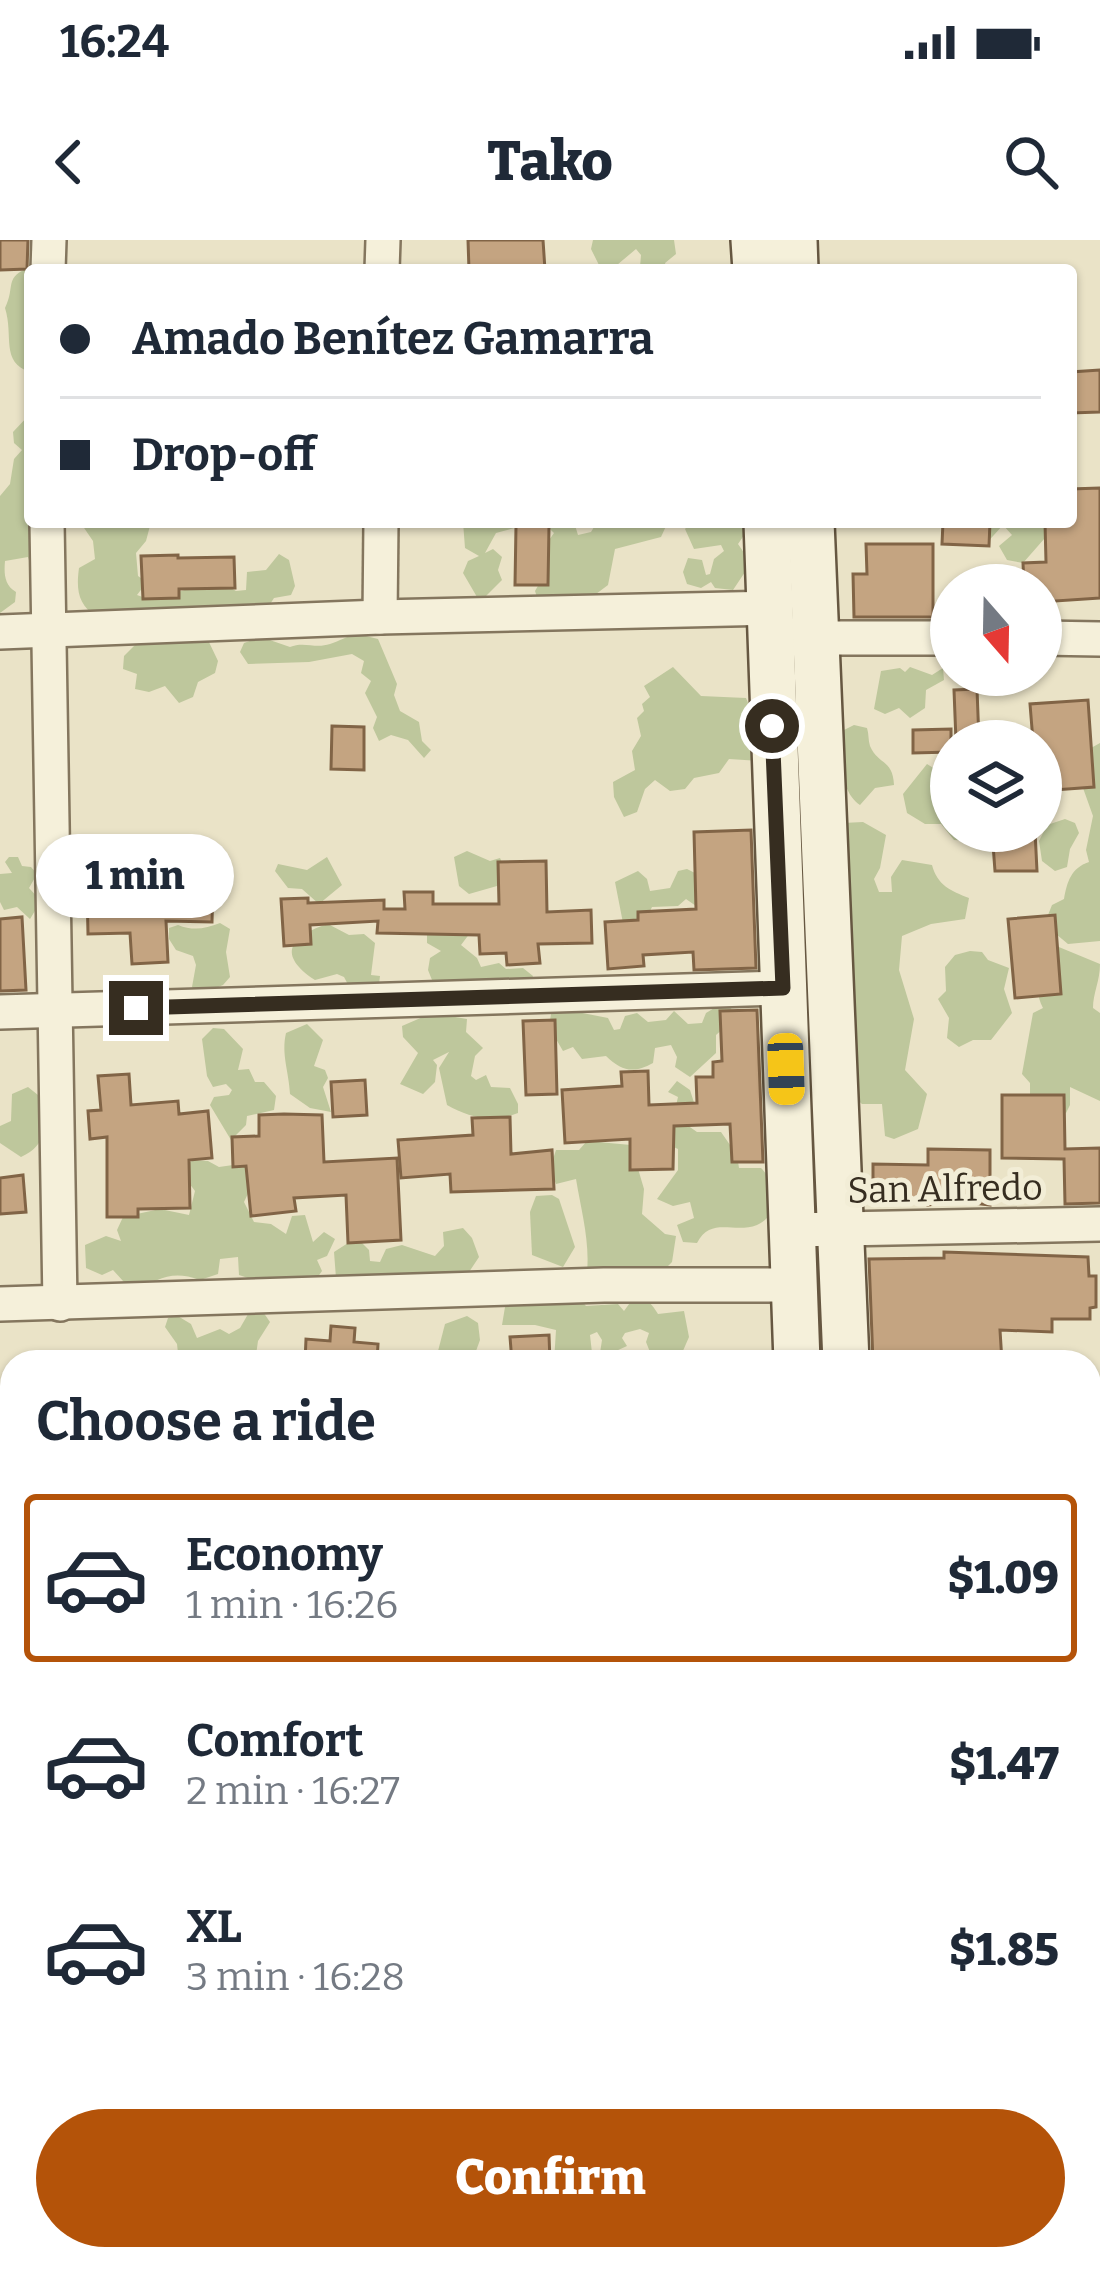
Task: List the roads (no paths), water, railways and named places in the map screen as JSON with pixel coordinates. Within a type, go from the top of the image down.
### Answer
[{"type":"main road","points":[[767,528],[796,1350]]},
{"type":"main road","points":[[811,528],[845,1350]]},
{"type":"street","points":[[47,528],[60,1304]]},
{"type":"street","points":[[380,617],[381,528]]},
{"type":"street","points":[[0,632],[380,617],[769,623],[818,638],[930,638]]},
{"type":"street","points":[[1062,638],[1100,638]]},
{"type":"street","points":[[0,1012],[783,988]]},
{"type":"street","name":"San Alfredo","points":[[791,1230],[1100,1224]]},
{"type":"street","points":[[0,1304],[604,1285],[794,1285]]}]
